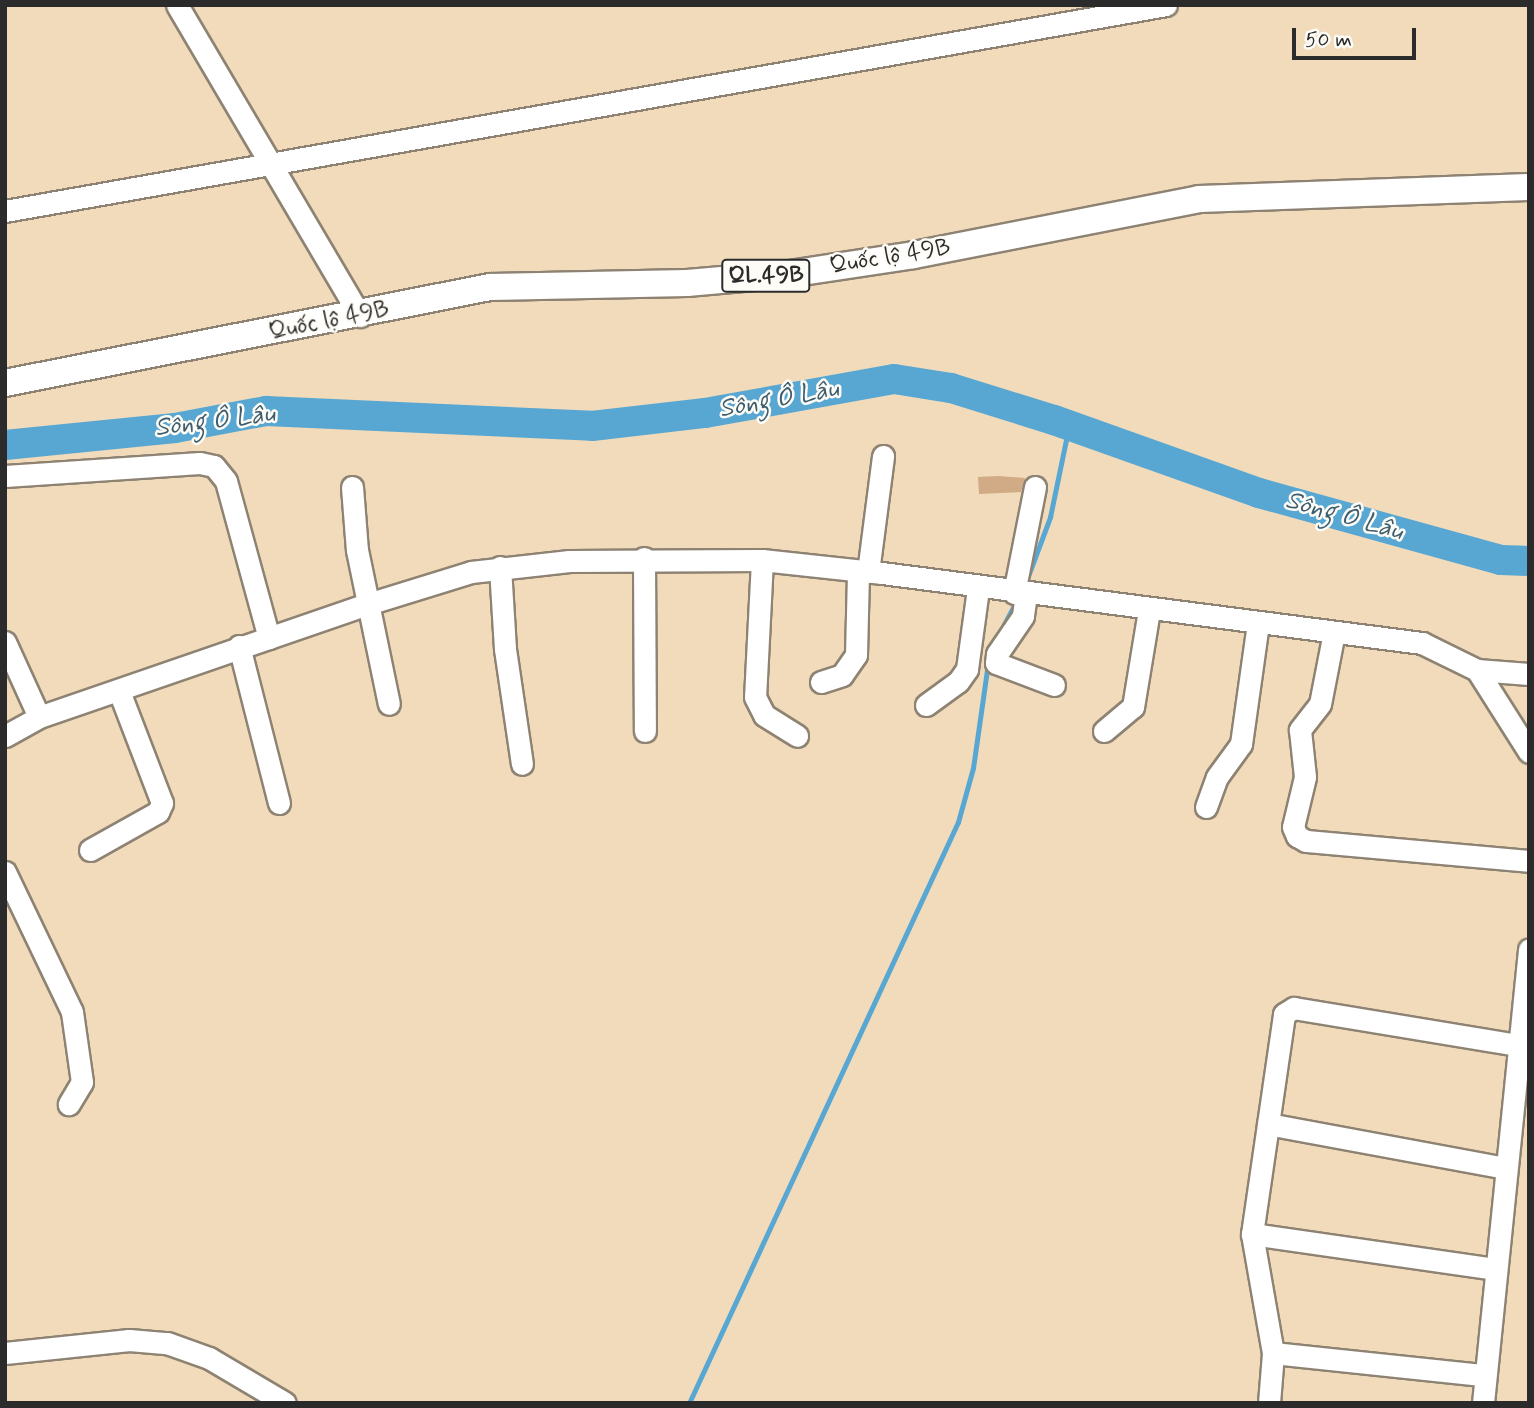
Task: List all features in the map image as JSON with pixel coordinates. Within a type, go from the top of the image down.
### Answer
[{"type":"main road","name":"Quốc lộ 49B","points":[[5,383],[360,316],[491,287],[687,283],[789,274],[914,255],[1199,199],[1529,187]]},
{"type":"street","points":[[177,5],[360,316]]},
{"type":"street","points":[[5,211],[271,166],[1166,5]]},
{"type":"street","points":[[821,682],[842,675],[856,655],[863,571],[883,456]]},
{"type":"street","points":[[5,476],[200,463],[214,466],[226,481],[269,638]]},
{"type":"street","points":[[352,487],[357,550],[371,603],[390,704]]},
{"type":"street","points":[[1035,487],[1020,594],[1023,616],[997,654],[996,663],[1054,685]]},
{"type":"street","points":[[644,558],[645,731]]},
{"type":"street","points":[[5,736],[39,717],[119,691],[239,646],[371,603],[500,567],[644,558],[762,560],[863,571],[978,589],[1422,643],[1477,670],[1529,674]]},
{"type":"street","points":[[762,560],[755,697],[772,722],[797,736]]},
{"type":"street","points":[[500,567],[505,649],[522,764]]},
{"type":"street","points":[[926,705],[958,682],[967,669],[978,589]]},
{"type":"street","points":[[1104,731],[1133,707],[1149,610]]},
{"type":"street","points":[[1206,807],[1217,777],[1241,744],[1258,623]]},
{"type":"street","points":[[1335,632],[1320,704],[1300,730],[1304,777],[1293,827],[1297,836],[1306,841],[1529,861]]},
{"type":"street","points":[[5,642],[39,717]]},
{"type":"street","points":[[239,646],[279,803]]},
{"type":"street","points":[[1477,670],[1529,752]]},
{"type":"street","points":[[90,850],[158,812],[162,803],[119,691]]},
{"type":"street","points":[[5,872],[72,1012],[82,1083],[69,1104]]},
{"type":"street","points":[[1483,1403],[1482,1375],[1529,949]]},
{"type":"street","points":[[1269,1403],[1273,1353],[1252,1234],[1282,1019],[1289,1009],[1517,1045]]},
{"type":"street","points":[[1268,1124],[1506,1168]]},
{"type":"street","points":[[1252,1234],[1494,1269]]},
{"type":"street","points":[[5,1353],[129,1340],[167,1343],[209,1358],[285,1403]]},
{"type":"street","points":[[1273,1353],[1482,1375]]},
{"type":"building","points":[[978,477],[1025,478],[1021,492],[979,494]]},
{"type":"waterway","name":"Sông Ô Lâu","points":[[5,445],[175,428],[266,411],[592,426],[705,413],[894,379],[951,388],[1054,420],[1259,493],[1501,560],[1529,561]]},
{"type":"waterway","points":[[1025,584],[1050,517],[1069,425]]},
{"type":"waterway","points":[[1001,630],[1016,602]]},
{"type":"waterway","points":[[689,1403],[958,822],[973,768],[988,662]]}]
